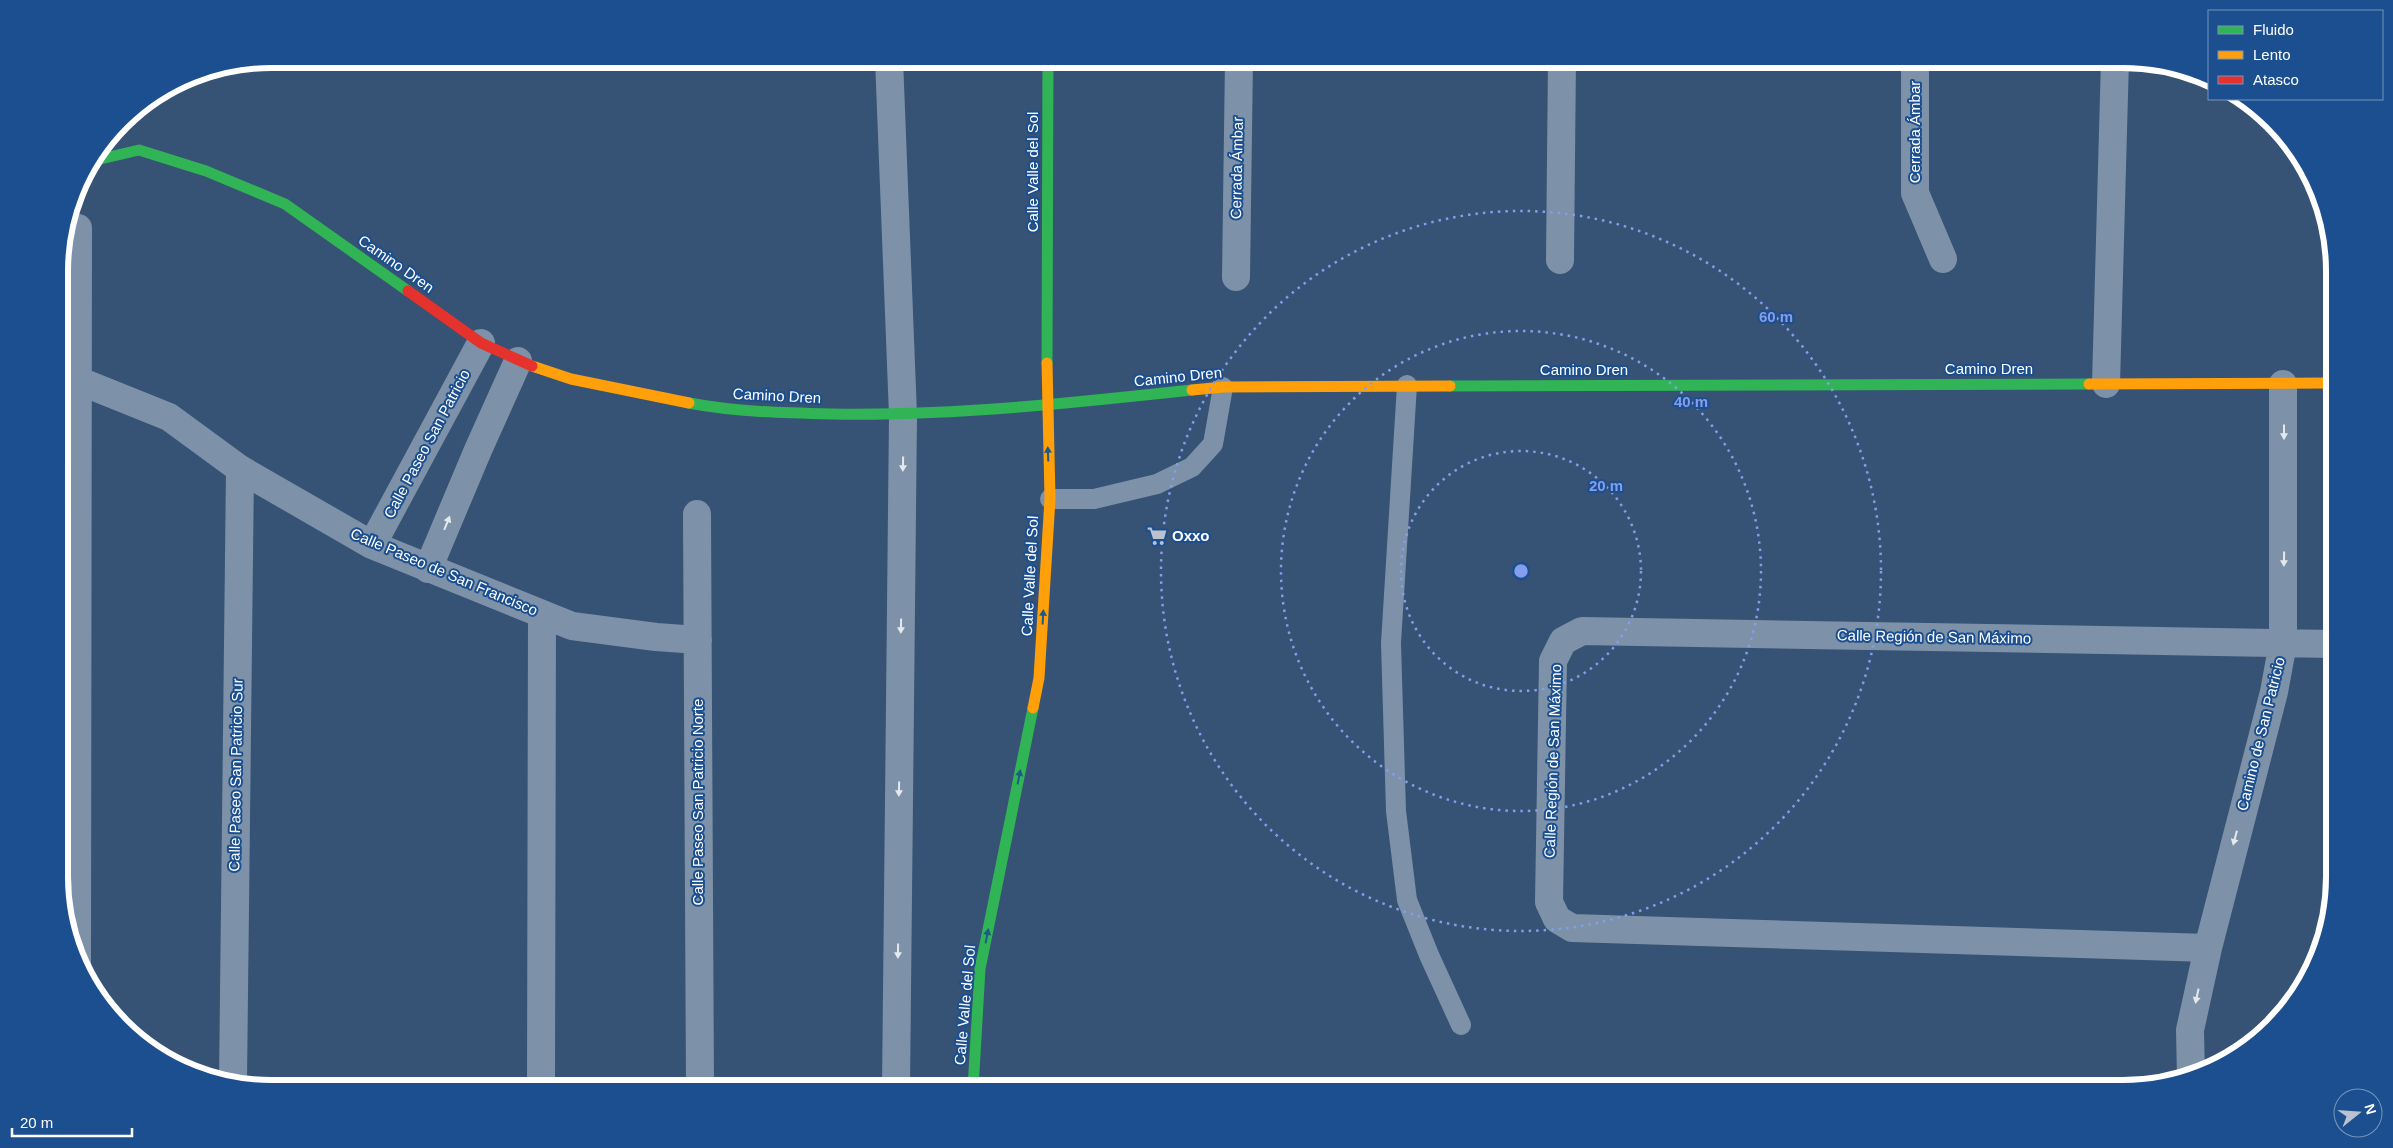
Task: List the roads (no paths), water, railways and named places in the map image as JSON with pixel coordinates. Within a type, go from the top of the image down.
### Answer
[{"type":"street","points":[[889,68],[904,415],[896,1080]]},
{"type":"street","name":"Calle Valle del Sol","points":[[974,1080],[980,969],[1039,678],[1050,499],[1047,406],[1048,68]]},
{"type":"street","name":"Cerrada Ámbar","points":[[1236,276],[1239,68]]},
{"type":"street","points":[[1560,260],[1562,68]]},
{"type":"street","name":"Cerrada Ámbar","points":[[1914,68],[1915,192],[1943,259]]},
{"type":"street","points":[[2106,384],[2114,68]]},
{"type":"street","name":"Camino Dren","points":[[102,159],[139,150],[206,171],[285,204],[481,343],[518,361],[581,381],[704,406],[788,413],[904,415],[1047,406],[1223,387],[2326,383]]},
{"type":"street","points":[[77,940],[78,228]]},
{"type":"street","name":"Calle Paseo San Patricio","points":[[372,545],[481,343]]},
{"type":"street","points":[[428,568],[518,361]]},
{"type":"street","name":"Calle Paseo de San Francisco","points":[[77,380],[169,417],[240,469],[372,545],[572,626],[656,638],[698,640]]},
{"type":"street","name":"Camino de San Patricio","points":[[2190,1069],[2190,1030],[2208,948],[2274,692],[2283,643],[2283,384]]},
{"type":"street","name":"Calle Paseo San Patricio Sur","points":[[233,1077],[240,469]]},
{"type":"street","name":"Calle Paseo San Patricio Norte","points":[[697,514],[700,1080]]},
{"type":"street","points":[[541,1080],[542,614]]},
{"type":"street","name":"Calle Región de San Máximo","points":[[2208,948],[1572,928],[1557,919],[1549,902],[1553,661],[1563,641],[1582,631],[2326,644]]},
{"type":"lane","points":[[1407,385],[1392,643],[1396,811],[1407,900],[1429,955],[1461,1025]]},
{"type":"lane","points":[[1050,499],[1094,499],[1157,484],[1192,466],[1213,444],[1223,387]]},
{"type":"place","name":"Oxxo","points":[[1157,536]]}]
